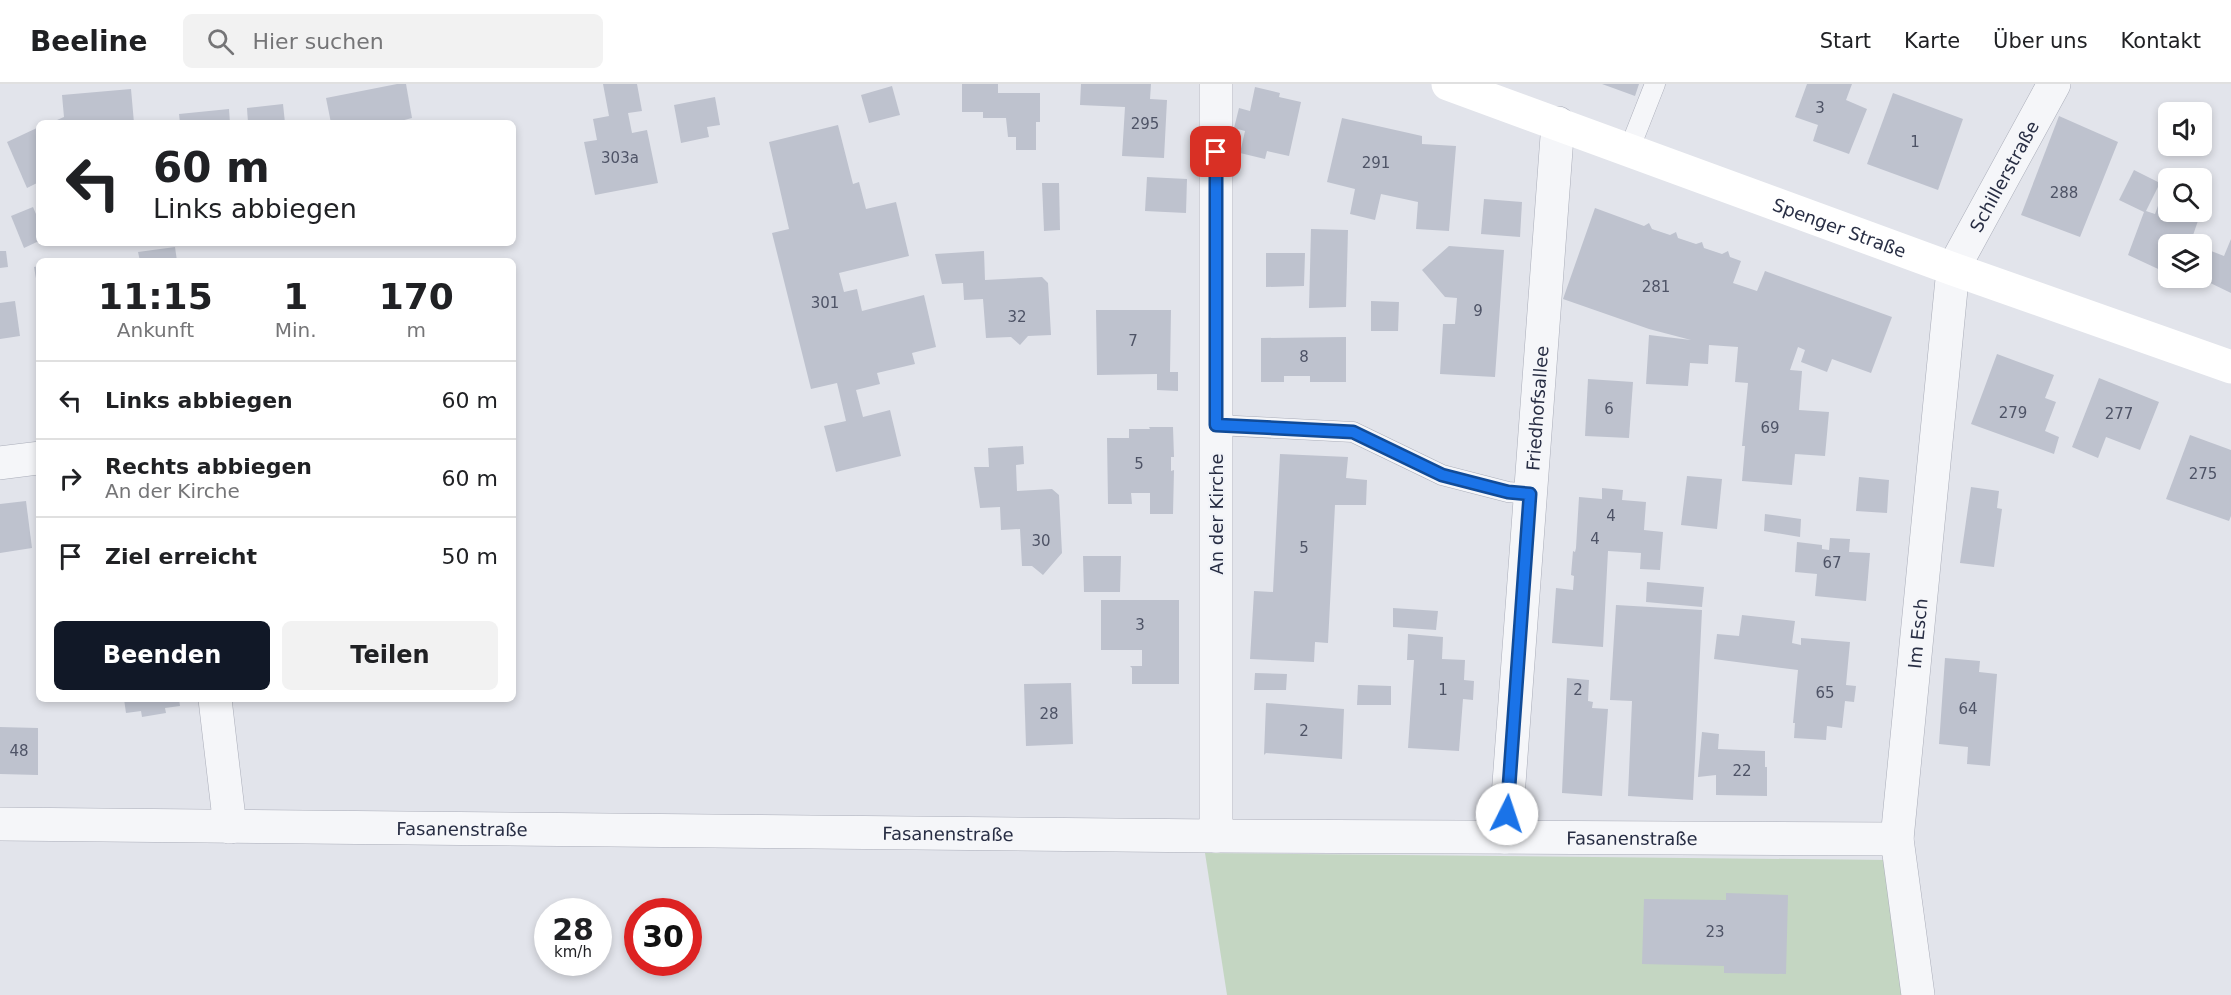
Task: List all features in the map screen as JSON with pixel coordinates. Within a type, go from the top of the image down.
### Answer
[{"type":"street","name":"An der Kirche","points":[[1216,84],[1216,836]]},
{"type":"street","name":"Spenger Straße","points":[[1448,84],[1953,269],[2231,367]]},
{"type":"street","name":"Schillerstraße","points":[[1953,269],[2054,84]]},
{"type":"street","name":"Friedhofsallee","points":[[1505,837],[1558,123]]},
{"type":"street","name":"Im Esch","points":[[1918,995],[1897,839],[1953,269]]},
{"type":"street","points":[[0,463],[36,458]]},
{"type":"street","points":[[214,702],[230,827]]},
{"type":"street","name":"Fasanenstraße","points":[[0,824],[1216,836],[1897,839]]},
{"type":"lane","points":[[1629,150],[1655,84]]},
{"type":"lane","points":[[1216,425],[1353,432],[1442,475],[1508,492],[1530,494]]},
{"type":"green space","points":[[1205,853],[1889,860],[1904,995],[1227,995]]},
{"type":"building","points":[[406,84],[412,118],[404,120],[330,120],[326,98]]},
{"type":"building","points":[[603,84],[637,84],[642,111],[628,113],[632,133],[647,130],[658,183],[595,195],[584,142],[597,140],[593,119],[609,116]]},
{"type":"building","points":[[962,84],[998,84],[998,93],[1040,93],[1040,122],[1036,122],[1036,150],[1016,150],[1016,137],[1008,137],[1006,118],[983,118],[983,112],[962,112]]},
{"type":"building","points":[[1081,84],[1151,84],[1150,99],[1167,100],[1164,158],[1122,156],[1125,107],[1080,105]]},
{"type":"building","points":[[1602,84],[1639,84],[1635,96]]},
{"type":"building","points":[[1807,84],[1852,84],[1846,100],[1867,109],[1849,154],[1813,141],[1818,125],[1795,117]]},
{"type":"building","points":[[892,86],[900,115],[869,123],[861,95]]},
{"type":"building","points":[[1255,87],[1280,93],[1279,97],[1301,102],[1289,156],[1267,151],[1265,159],[1240,153],[1245,131],[1234,128],[1239,108],[1250,111]]},
{"type":"building","points":[[131,89],[134,120],[57,120],[64,117],[62,95]]},
{"type":"building","points":[[1893,93],[1963,119],[1938,190],[1867,164]]},
{"type":"building","points":[[715,97],[720,125],[707,127],[709,137],[681,143],[674,105]]},
{"type":"building","points":[[283,104],[285,120],[248,120],[247,108]]},
{"type":"building","points":[[229,109],[230,120],[180,120],[179,114]]},
{"type":"building","points":[[2059,116],[2118,142],[2080,237],[2021,215]]},
{"type":"building","points":[[1342,118],[1422,136],[1422,144],[1456,146],[1449,231],[1416,229],[1418,202],[1381,194],[1375,220],[1350,214],[1355,189],[1327,182]]},
{"type":"building","points":[[838,125],[853,184],[859,182],[866,209],[896,202],[909,256],[839,273],[844,292],[857,289],[862,311],[924,295],[936,347],[912,353],[915,364],[877,373],[880,384],[856,390],[863,417],[890,410],[901,456],[836,472],[824,426],[846,421],[837,383],[811,389],[772,233],[789,229],[769,142]]},
{"type":"building","points":[[36,128],[36,184],[27,188],[7,142]]},
{"type":"building","points":[[2134,170],[2158,182],[2158,187],[2146,211],[2155,214],[2158,206],[2158,222],[2198,222],[2193,234],[2158,234],[2158,269],[2128,255],[2144,212],[2119,200]]},
{"type":"building","points":[[1147,177],[1187,179],[1186,213],[1145,211]]},
{"type":"building","points":[[1042,183],[1059,183],[1060,230],[1044,231]]},
{"type":"building","points":[[1484,199],[1522,202],[1520,237],[1481,234]]},
{"type":"building","points":[[33,207],[36,214],[36,242],[24,248],[11,216]]},
{"type":"building","points":[[1595,208],[1644,226],[1649,223],[1652,229],[1670,235],[1676,232],[1678,238],[1696,244],[1702,242],[1704,248],[1722,254],[1728,251],[1730,257],[1741,261],[1733,283],[1757,291],[1765,271],[1892,317],[1871,373],[1832,359],[1827,372],[1801,362],[1805,350],[1798,347],[1790,370],[1802,371],[1799,410],[1829,412],[1825,456],[1795,454],[1792,485],[1742,481],[1745,446],[1742,446],[1748,383],[1735,382],[1738,347],[1709,345],[1708,364],[1690,363],[1688,386],[1646,384],[1649,335],[1691,340],[1649,329],[1563,299]]},
{"type":"building","points":[[1311,229],[1348,230],[1346,307],[1309,308]]},
{"type":"building","points":[[2231,239],[2231,293],[2212,284],[2212,251],[2224,256]]},
{"type":"building","points":[[1449,246],[1504,250],[1495,377],[1440,374],[1443,324],[1455,324],[1457,298],[1445,297],[1422,270]]},
{"type":"building","points":[[175,247],[177,258],[139,258],[138,252]]},
{"type":"building","points":[[0,251],[6,251],[8,267],[0,268]]},
{"type":"building","points":[[984,251],[985,280],[1042,277],[1048,283],[1051,335],[1028,336],[1020,345],[1011,337],[986,338],[983,299],[964,300],[963,283],[942,284],[935,254]]},
{"type":"building","points":[[1266,253],[1305,253],[1304,286],[1266,287]]},
{"type":"building","points":[[15,301],[20,336],[0,339],[0,303]]},
{"type":"building","points":[[1371,301],[1399,302],[1398,331],[1371,331]]},
{"type":"building","points":[[1096,310],[1171,310],[1170,372],[1178,372],[1178,391],[1157,390],[1157,374],[1097,375]]},
{"type":"building","points":[[1346,337],[1346,382],[1310,382],[1310,376],[1284,376],[1284,382],[1261,382],[1261,338]]},
{"type":"building","points":[[1997,354],[2054,375],[2045,398],[2056,402],[2045,431],[2059,437],[2054,454],[1971,424]]},
{"type":"building","points":[[2099,378],[2159,402],[2140,450],[2106,437],[2098,458],[2072,447]]},
{"type":"building","points":[[1588,379],[1633,382],[1629,438],[1585,436]]},
{"type":"building","points":[[1149,427],[1173,427],[1174,457],[1171,457],[1171,471],[1174,470],[1173,514],[1150,514],[1150,493],[1131,493],[1132,504],[1108,504],[1107,438],[1129,438],[1129,429],[1150,429]]},
{"type":"building","points":[[2190,435],[2231,450],[2231,516],[2229,521],[2166,499]]},
{"type":"building","points":[[1023,446],[1024,464],[1016,465],[1017,491],[1052,489],[1059,495],[1062,553],[1043,575],[1032,566],[1022,566],[1020,529],[1001,530],[1000,507],[980,508],[974,467],[989,467],[988,448]]},
{"type":"building","points":[[1280,454],[1348,457],[1346,478],[1367,480],[1366,505],[1335,505],[1328,643],[1315,642],[1314,662],[1250,659],[1254,591],[1273,592]]},
{"type":"building","points":[[1687,476],[1722,479],[1717,529],[1681,525]]},
{"type":"building","points":[[1859,477],[1889,480],[1887,513],[1856,511]]},
{"type":"building","points":[[1971,487],[1999,491],[1997,508],[2002,509],[1994,567],[1960,563]]},
{"type":"building","points":[[1602,488],[1623,490],[1622,500],[1646,502],[1644,530],[1663,532],[1660,570],[1640,569],[1641,553],[1608,551],[1603,647],[1552,643],[1556,588],[1573,590],[1574,576],[1571,575],[1573,551],[1575,552],[1576,548],[1579,497],[1602,499]]},
{"type":"building","points":[[26,501],[32,548],[0,553],[0,504]]},
{"type":"building","points":[[1765,514],[1801,519],[1800,537],[1764,531]]},
{"type":"building","points":[[1830,538],[1850,539],[1849,552],[1870,553],[1866,601],[1815,596],[1817,574],[1795,572],[1797,542],[1822,545],[1822,549],[1829,550]]},
{"type":"building","points":[[1083,556],[1121,556],[1120,592],[1084,592]]},
{"type":"building","points":[[1647,582],[1704,587],[1702,607],[1646,602]]},
{"type":"building","points":[[1101,600],[1179,600],[1179,684],[1132,684],[1130,666],[1142,666],[1142,650],[1101,650]]},
{"type":"building","points":[[1616,605],[1702,610],[1693,800],[1628,796],[1632,701],[1610,700]]},
{"type":"building","points":[[1393,608],[1438,611],[1436,630],[1393,627]]},
{"type":"building","points":[[1742,615],[1795,621],[1792,643],[1801,645],[1801,638],[1850,642],[1846,685],[1856,686],[1854,702],[1845,701],[1842,728],[1827,726],[1826,740],[1794,738],[1795,723],[1793,723],[1798,670],[1714,659],[1717,634],[1739,636]]},
{"type":"building","points":[[1408,634],[1443,637],[1442,659],[1465,660],[1464,680],[1474,681],[1473,700],[1463,699],[1459,751],[1408,748],[1414,660],[1407,660]]},
{"type":"building","points":[[1945,658],[1980,661],[1979,672],[1997,674],[1990,766],[1967,764],[1968,747],[1939,744]]},
{"type":"building","points":[[1255,673],[1287,674],[1286,690],[1254,690]]},
{"type":"building","points":[[1567,678],[1589,680],[1588,701],[1593,702],[1592,708],[1608,709],[1602,796],[1562,793]]},
{"type":"building","points":[[1071,683],[1073,744],[1026,746],[1024,684]]},
{"type":"building","points":[[1358,685],[1391,686],[1391,705],[1357,705]]},
{"type":"building","points":[[124,702],[179,702],[180,706],[165,708],[166,713],[142,717],[141,711],[126,713]]},
{"type":"building","points":[[1266,703],[1344,709],[1342,759],[1266,753],[1264,755]]},
{"type":"building","points":[[0,727],[38,728],[38,775],[0,774]]},
{"type":"building","points":[[1702,732],[1719,734],[1718,749],[1765,751],[1767,796],[1716,795],[1716,775],[1698,777]]},
{"type":"building","points":[[1726,893],[1788,895],[1786,974],[1724,973],[1724,966],[1642,964],[1644,899],[1726,900]]},
{"type":"route","points":[[1216,152],[1216,425],[1353,432],[1442,475],[1508,492],[1530,494],[1507,814]]}]
